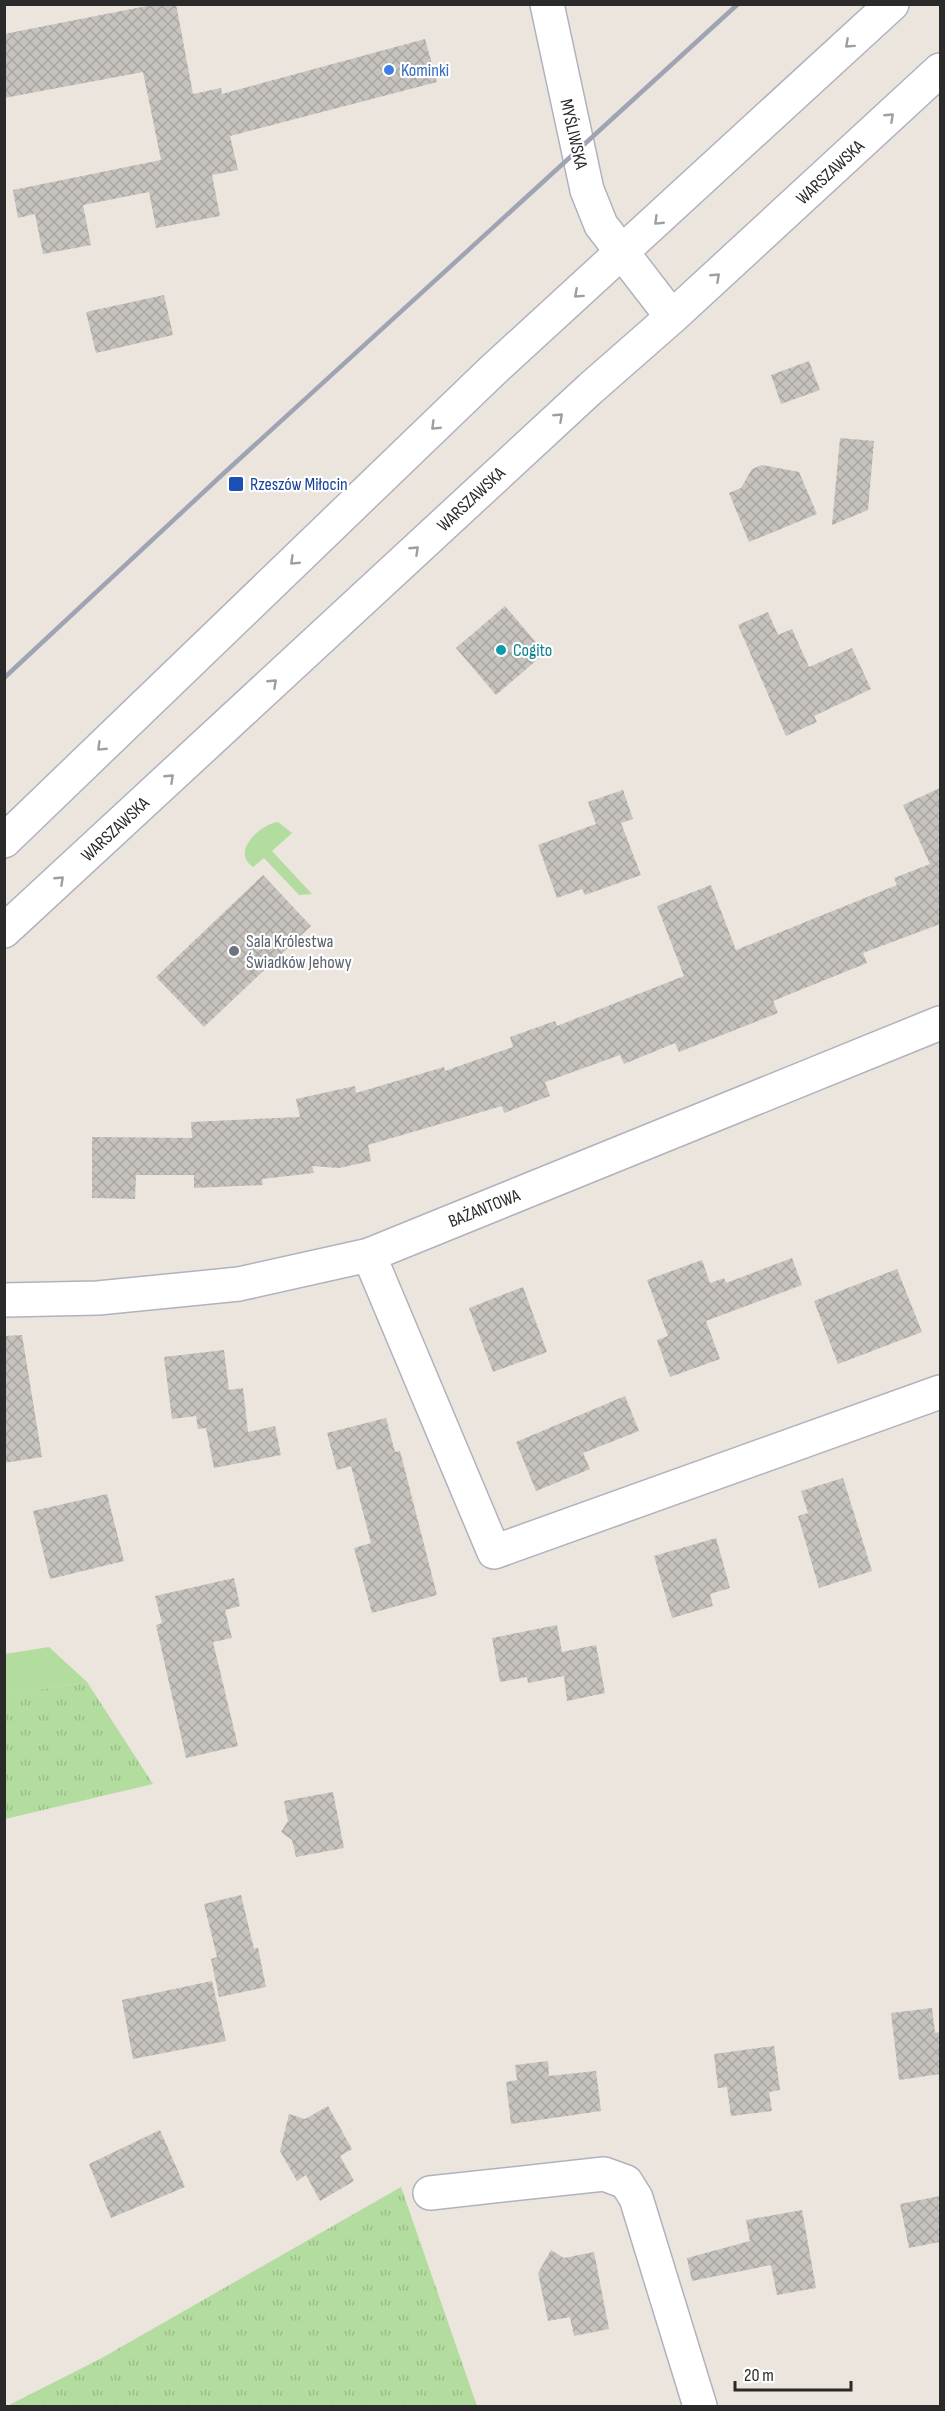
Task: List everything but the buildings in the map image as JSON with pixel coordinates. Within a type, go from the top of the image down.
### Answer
[{"type":"street","name":"MYŚLIWSKA","points":[[547,4],[587,190],[601,225],[672,317]]},
{"type":"street","points":[[4,840],[492,371],[622,255],[892,4]]},
{"type":"street","name":"WARSZAWSKA","points":[[4,931],[582,396],[672,317],[940,70]]},
{"type":"street","name":"BAŻANTOWA","points":[[4,1300],[98,1298],[239,1284],[369,1255],[940,1023]]},
{"type":"street","points":[[369,1255],[494,1552],[940,1392]]},
{"type":"street","points":[[430,2193],[604,2174],[626,2182],[636,2198],[699,2406]]},
{"type":"green space","points":[[278,822],[292,833],[272,851],[312,894],[299,895],[264,858],[253,867],[246,859],[245,849],[251,838],[262,829]]},
{"type":"green space","points":[[49,1647],[87,1682],[5,1695],[5,1654]]},
{"type":"green space","points":[[87,1682],[153,1784],[5,1819],[4,1695]]},
{"type":"green space","points":[[401,2187],[477,2406],[7,2406],[100,2359]]},
{"type":"railway","points":[[4,678],[223,474],[738,4]]},
{"type":"place","name":"Kominki","points":[[389,70]]},
{"type":"place","name":"Rzeszów Miłocin","points":[[236,484]]},
{"type":"place","name":"Cogito","points":[[501,650]]},
{"type":"place","name":"Sala Królestwa Świadków Jehowy","points":[[234,951]]}]
